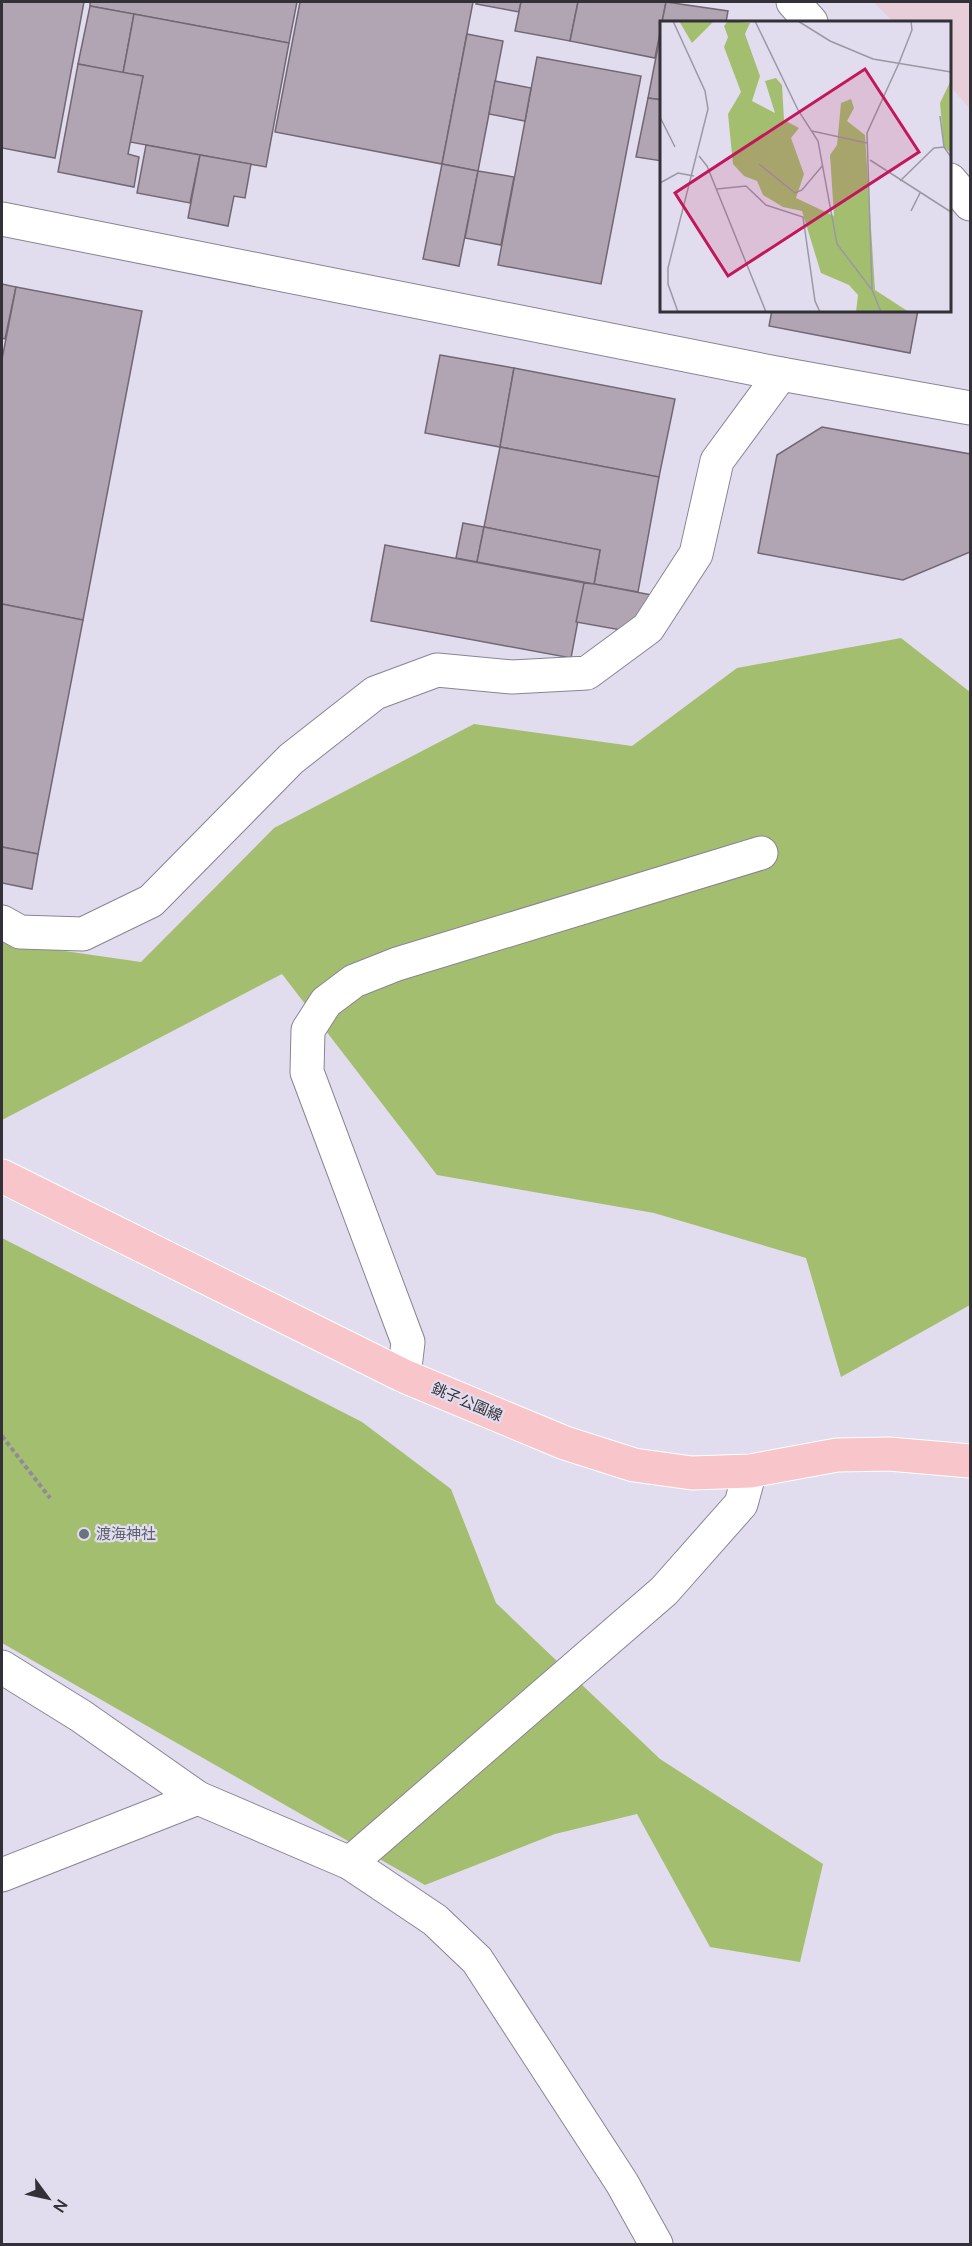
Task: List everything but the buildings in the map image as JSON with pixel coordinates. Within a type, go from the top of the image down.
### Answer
[{"type":"main road","name":"銚子公園線","points":[[2,1176],[404,1376],[566,1443],[634,1465],[692,1473],[750,1471],[837,1455],[890,1454],[970,1461]]},
{"type":"street","points":[[793,2],[810,21]]},
{"type":"street","points":[[951,181],[970,204]]},
{"type":"street","points":[[2,219],[781,374],[970,408]]},
{"type":"street","points":[[2,922],[20,932],[83,934],[151,902],[291,759],[375,693],[437,670],[512,677],[587,673],[648,628],[696,554],[717,461],[781,374]]},
{"type":"street","points":[[404,1376],[408,1341],[307,1072],[308,1030],[326,1002],[354,981],[397,964],[761,853]]},
{"type":"street","points":[[350,1863],[664,1591],[741,1504],[750,1471]]},
{"type":"street","points":[[2,1667],[81,1716],[198,1798],[350,1863],[435,1920],[477,1960],[622,2183],[656,2244]]},
{"type":"street","points":[[2,1875],[198,1798]]},
{"type":"path","points":[[2,1436],[50,1498]]},
{"type":"shaded area","points":[[874,2],[970,2],[970,109],[951,87],[951,21],[892,21]]},
{"type":"green space","points":[[901,638],[970,692],[970,1305],[841,1377],[806,1258],[654,1213],[437,1175],[282,974],[2,1120],[2,942],[141,962],[274,828],[474,724],[632,746],[737,668]]},
{"type":"green space","points":[[2,1238],[362,1422],[451,1489],[496,1603],[660,1759],[823,1864],[800,1962],[710,1947],[637,1814],[555,1834],[425,1885],[2,1643]]},
{"type":"place","name":"渡海神社","points":[[84,1534]]}]
